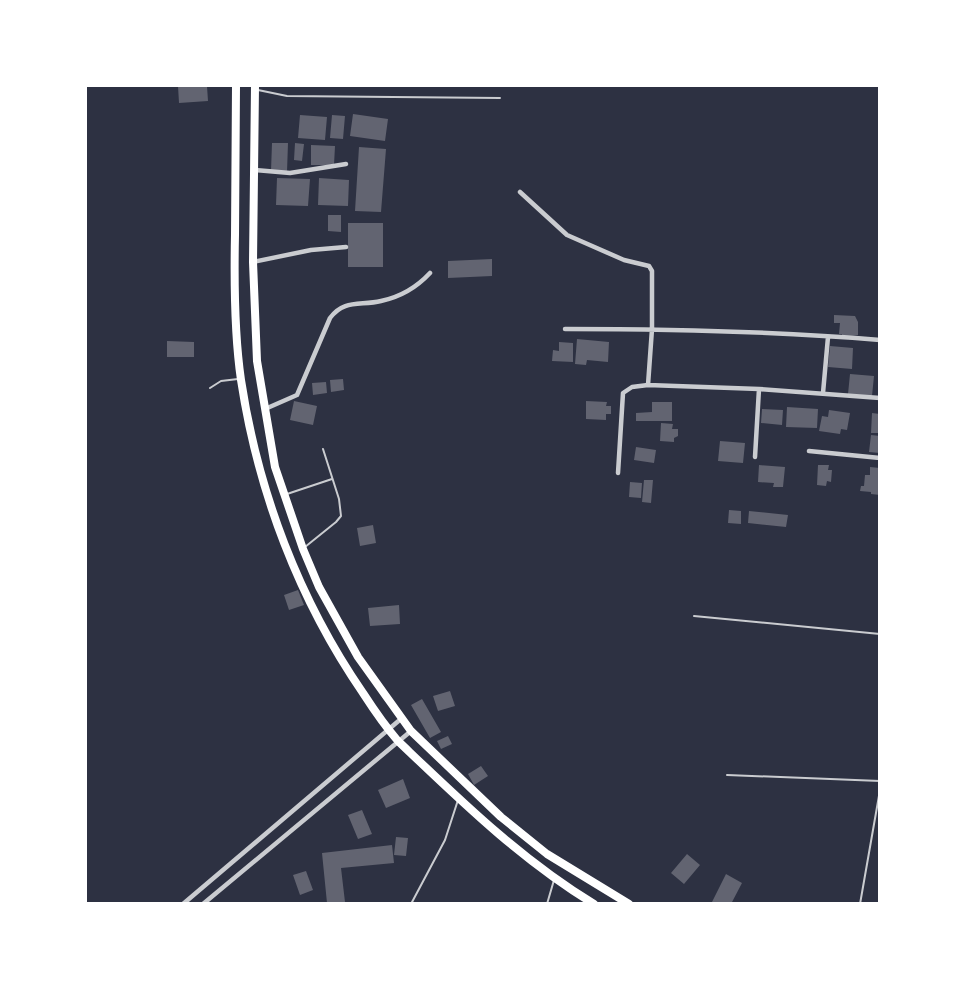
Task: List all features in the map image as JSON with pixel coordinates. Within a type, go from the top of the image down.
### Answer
[{"type":"highway","points":[[236,86],[234,285],[241,378],[260,472],[288,555],[305,594],[344,666],[398,741],[490,829],[538,867],[594,903]]},
{"type":"highway","points":[[255,88],[253,262],[257,361],[275,467],[303,549],[319,587],[358,657],[411,731],[501,817],[547,854],[629,903]]},
{"type":"street","points":[[255,170],[290,173],[346,164]]},
{"type":"street","points":[[520,192],[567,235],[624,260],[649,266],[654,278],[648,385]]},
{"type":"street","points":[[253,262],[311,250],[346,247]]},
{"type":"street","points":[[265,409],[297,395],[336,309],[396,296],[422,282],[430,273]]},
{"type":"street","points":[[565,329],[652,329],[879,340]]},
{"type":"street","points":[[823,393],[828,336]]},
{"type":"street","points":[[618,473],[623,393],[632,387],[648,385],[759,388],[879,398]]},
{"type":"street","points":[[755,457],[759,388]]},
{"type":"street","points":[[809,451],[879,458]]},
{"type":"street","points":[[183,903],[402,718]]},
{"type":"street","points":[[203,903],[411,731]]},
{"type":"lane","points":[[255,88],[287,96],[501,98]]},
{"type":"lane","points":[[210,388],[221,381],[241,378]]},
{"type":"lane","points":[[303,549],[341,516],[333,479],[323,449]]},
{"type":"lane","points":[[284,494],[333,479]]},
{"type":"lane","points":[[694,616],[879,634]]},
{"type":"lane","points":[[727,775],[879,781]]},
{"type":"lane","points":[[860,903],[879,790]]},
{"type":"lane","points":[[411,903],[445,840],[459,799]]},
{"type":"lane","points":[[547,903],[554,878]]},
{"type":"building","points":[[178,86],[207,86],[208,101],[179,103]]},
{"type":"building","points":[[353,114],[388,119],[385,141],[350,136]]},
{"type":"building","points":[[300,115],[327,117],[325,140],[298,138]]},
{"type":"building","points":[[332,115],[345,116],[343,139],[330,138]]},
{"type":"building","points":[[272,143],[288,143],[287,172],[271,171]]},
{"type":"building","points":[[295,143],[304,144],[302,161],[294,160]]},
{"type":"building","points":[[311,145],[335,146],[334,165],[311,165]]},
{"type":"building","points":[[359,147],[386,149],[381,212],[355,211]]},
{"type":"building","points":[[277,178],[310,179],[308,206],[276,205]]},
{"type":"building","points":[[319,178],[349,180],[348,206],[318,205]]},
{"type":"building","points":[[328,215],[341,215],[341,232],[328,231]]},
{"type":"building","points":[[348,223],[383,223],[383,267],[348,267]]},
{"type":"building","points":[[492,259],[492,276],[448,278],[448,261]]},
{"type":"building","points":[[834,315],[855,316],[858,322],[858,335],[842,336],[839,334],[840,323],[834,323]]},
{"type":"building","points":[[577,339],[609,342],[608,362],[587,360],[586,365],[575,364]]},
{"type":"building","points":[[167,341],[194,342],[194,357],[167,357]]},
{"type":"building","points":[[559,342],[573,343],[573,362],[552,361],[553,350],[559,351]]},
{"type":"building","points":[[830,346],[853,348],[852,369],[828,367]]},
{"type":"building","points":[[850,374],[874,376],[872,396],[848,394]]},
{"type":"building","points":[[343,379],[344,390],[331,392],[330,380]]},
{"type":"building","points":[[326,382],[327,393],[313,395],[312,383]]},
{"type":"building","points":[[294,401],[317,406],[313,425],[290,420]]},
{"type":"building","points":[[586,401],[607,402],[606,406],[611,406],[611,414],[606,414],[606,420],[586,419]]},
{"type":"building","points":[[652,402],[672,402],[672,421],[636,421],[636,413],[652,412]]},
{"type":"building","points":[[787,407],[818,409],[817,428],[786,427]]},
{"type":"building","points":[[762,409],[783,410],[782,425],[761,423]]},
{"type":"building","points":[[829,410],[850,413],[847,430],[841,429],[840,434],[819,431],[822,416],[828,417]]},
{"type":"building","points":[[872,413],[880,414],[880,433],[871,433]]},
{"type":"building","points":[[661,423],[673,424],[672,429],[678,429],[678,436],[674,438],[674,442],[660,441]]},
{"type":"building","points":[[871,435],[880,436],[880,453],[869,452]]},
{"type":"building","points":[[720,441],[745,443],[743,463],[718,461]]},
{"type":"building","points":[[636,447],[656,450],[654,463],[634,460]]},
{"type":"building","points":[[759,465],[785,467],[783,487],[773,487],[774,483],[758,482]]},
{"type":"building","points":[[818,465],[829,465],[828,470],[832,470],[831,482],[827,481],[826,486],[817,485]]},
{"type":"building","points":[[870,467],[880,468],[880,495],[860,491],[861,486],[864,486],[865,475],[870,475]]},
{"type":"building","points":[[644,480],[653,480],[651,503],[642,502]]},
{"type":"building","points":[[630,482],[642,483],[641,498],[629,497]]},
{"type":"building","points":[[729,510],[741,511],[741,524],[728,523]]},
{"type":"building","points":[[749,511],[788,515],[786,527],[748,523]]},
{"type":"building","points":[[373,525],[376,543],[360,546],[357,528]]},
{"type":"building","points":[[298,590],[304,605],[289,610],[284,595]]},
{"type":"building","points":[[399,605],[400,624],[370,626],[368,608]]},
{"type":"building","points":[[450,691],[455,706],[438,711],[433,696]]},
{"type":"building","points":[[422,699],[441,732],[430,738],[411,705]]},
{"type":"building","points":[[448,736],[452,744],[441,749],[437,741]]},
{"type":"building","points":[[481,766],[488,776],[474,785],[468,774]]},
{"type":"building","points":[[403,779],[410,798],[386,808],[378,790]]},
{"type":"building","points":[[362,810],[372,834],[358,839],[348,815]]},
{"type":"building","points":[[396,837],[408,838],[406,856],[394,855]]},
{"type":"building","points":[[392,845],[394,863],[341,868],[345,902],[327,903],[322,853]]},
{"type":"building","points":[[687,854],[700,865],[684,884],[671,873]]},
{"type":"building","points":[[306,871],[313,890],[300,895],[293,875]]},
{"type":"building","points":[[726,874],[742,883],[731,904],[711,904]]}]
